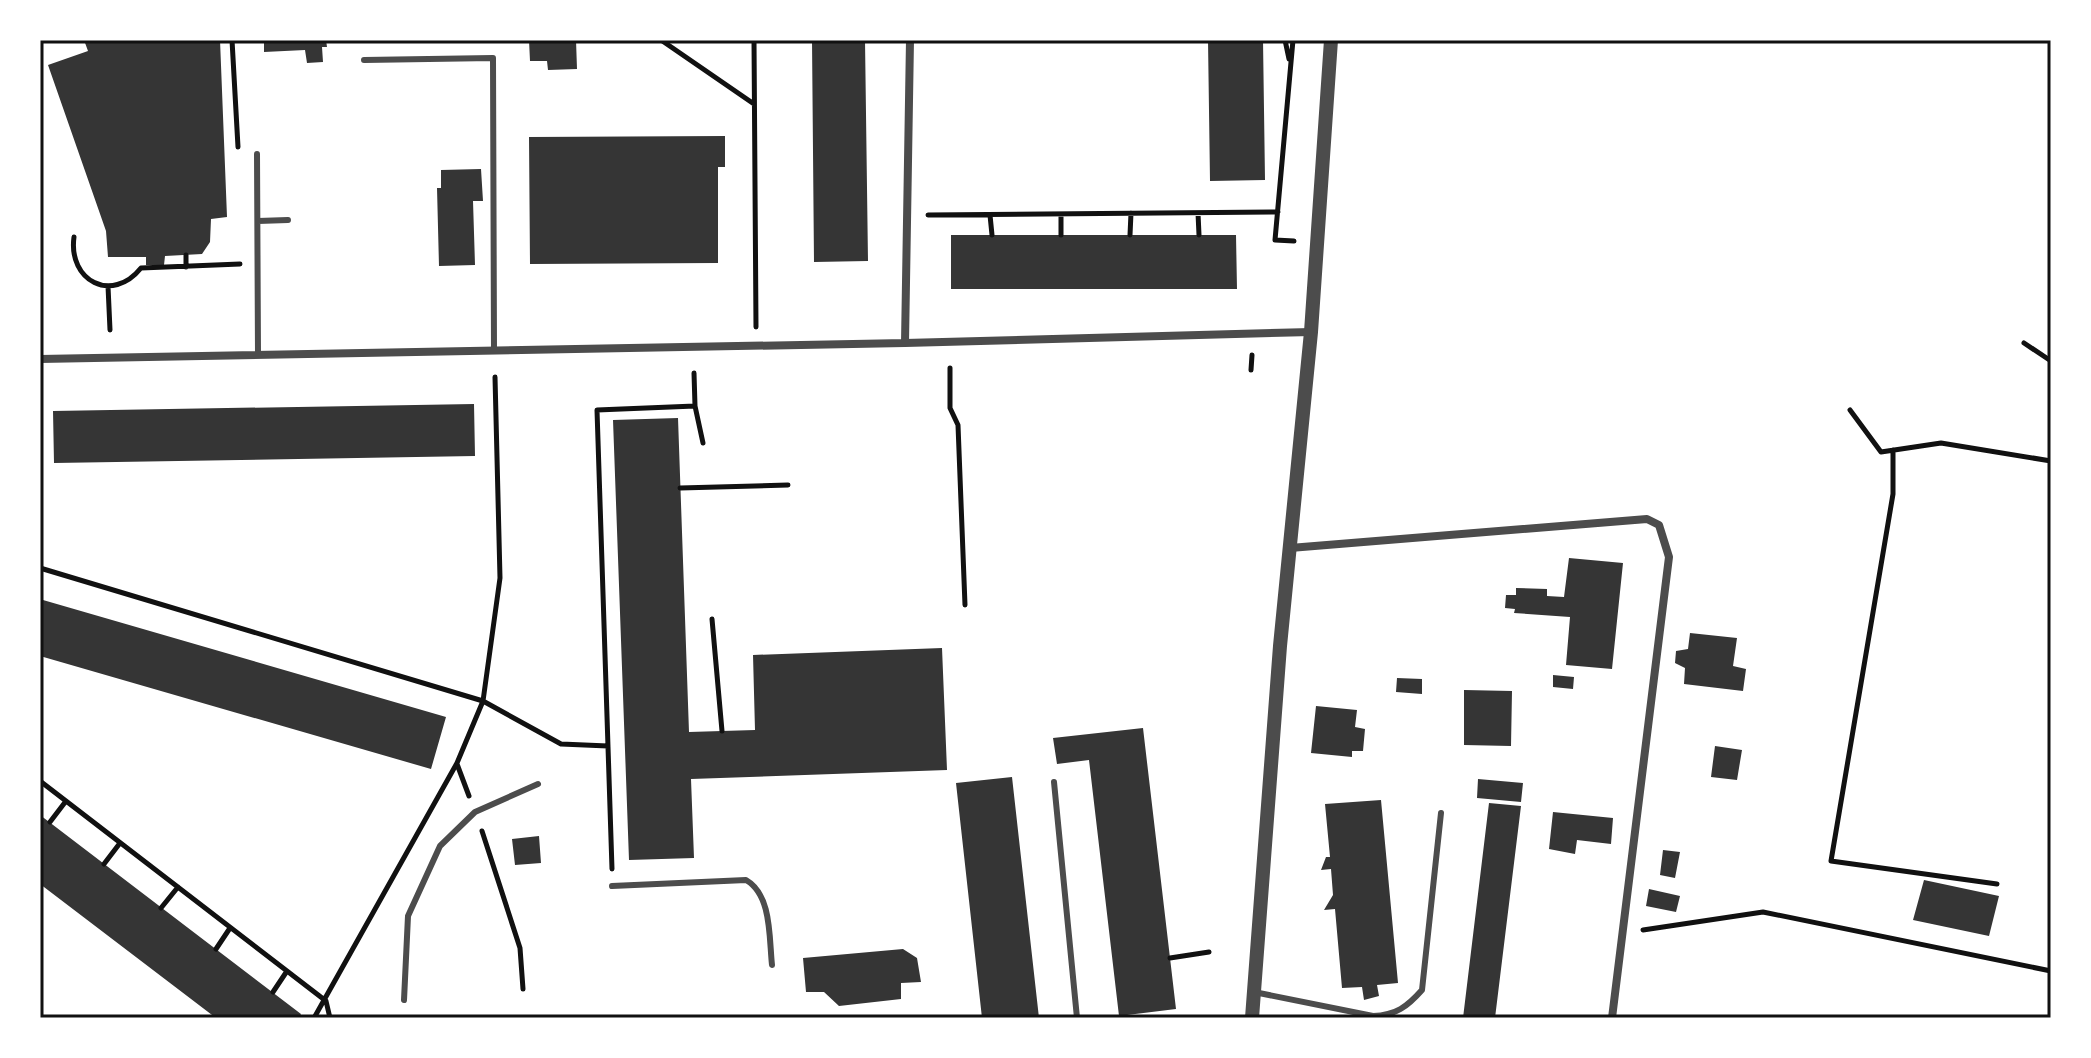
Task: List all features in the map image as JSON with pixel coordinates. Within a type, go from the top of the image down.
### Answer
[{"type":"street","points":[[905,343],[910,40]]},
{"type":"street","points":[[1252,1018],[1290,548],[1311,332],[1331,40]]},
{"type":"street","points":[[40,359],[1311,332]]},
{"type":"street","points":[[1290,548],[1647,519],[1659,525],[1669,557],[1612,1018]]},
{"type":"lane","points":[[364,60],[493,58],[494,351]]},
{"type":"lane","points":[[257,154],[258,355]]},
{"type":"lane","points":[[258,221],[288,220]]},
{"type":"lane","points":[[1054,782],[1077,1018]]},
{"type":"lane","points":[[404,1000],[408,916],[440,846],[475,812],[538,784]]},
{"type":"lane","points":[[1254,992],[1373,1016],[1392,1015],[1410,1004],[1422,990],[1441,813]]},
{"type":"lane","points":[[612,886],[746,880],[760,892],[764,902],[772,965]]},
{"type":"path","points":[[661,40],[755,104]]},
{"type":"path","points":[[754,40],[756,344]]},
{"type":"path","points":[[1285,40],[1291,66]]},
{"type":"path","points":[[1293,40],[1275,240],[1294,241]]},
{"type":"path","points":[[907,215],[1278,212]]},
{"type":"path","points":[[1130,235],[1131,213]]},
{"type":"path","points":[[1198,213],[1199,235]]},
{"type":"path","points":[[1061,214],[1061,235]]},
{"type":"path","points":[[990,215],[992,235]]},
{"type":"path","points":[[74,237],[75,265],[95,283],[108,286],[127,282],[141,268],[245,264]]},
{"type":"path","points":[[186,255],[186,267]]},
{"type":"path","points":[[108,286],[110,330]]},
{"type":"path","points":[[2024,343],[2051,361]]},
{"type":"path","points":[[950,368],[950,408],[958,425],[965,605]]},
{"type":"path","points":[[694,373],[695,406],[703,443]]},
{"type":"path","points":[[314,1018],[457,763],[483,701],[500,578],[495,377]]},
{"type":"path","points":[[612,886],[597,410],[695,406]]},
{"type":"path","points":[[1850,410],[1881,452],[1941,443],[2051,461]]},
{"type":"path","points":[[1893,450],[1893,494],[1831,861],[1997,884]]},
{"type":"path","points":[[680,488],[788,485]]},
{"type":"path","points":[[40,568],[483,701],[561,744],[608,746]]},
{"type":"path","points":[[712,619],[722,731]]},
{"type":"path","points":[[457,763],[505,895],[520,948],[523,989]]},
{"type":"path","points":[[40,781],[326,1001],[330,1018]]},
{"type":"path","points":[[50,822],[66,801]]},
{"type":"path","points":[[104,864],[120,843]]},
{"type":"path","points":[[161,908],[178,887]]},
{"type":"path","points":[[1623,934],[1763,912],[2051,971]]},
{"type":"path","points":[[216,949],[230,928]]},
{"type":"path","points":[[1170,958],[1209,952]]},
{"type":"path","points":[[273,992],[287,971]]},
{"type":"building","points":[[84,40],[220,40],[227,217],[211,219],[210,242],[202,254],[165,256],[164,265],[146,265],[146,257],[108,257],[106,231],[48,65],[88,51]]},
{"type":"building","points":[[264,40],[326,40],[327,47],[322,47],[323,62],[307,63],[305,50],[264,52]]},
{"type":"building","points":[[529,40],[576,40],[577,69],[548,70],[547,61],[530,61]]},
{"type":"building","points":[[812,40],[865,40],[868,261],[814,262]]},
{"type":"building","points":[[1208,40],[1263,40],[1265,180],[1210,181]]},
{"type":"building","points":[[725,136],[725,167],[718,167],[718,263],[530,264],[529,137]]},
{"type":"building","points":[[481,169],[483,201],[473,201],[475,265],[439,266],[437,188],[441,188],[441,170]]},
{"type":"building","points":[[951,235],[1236,235],[1237,289],[951,289]]},
{"type":"building","points":[[474,404],[475,456],[54,463],[53,411]]},
{"type":"building","points":[[678,418],[689,732],[755,730],[753,655],[942,648],[947,770],[691,779],[694,858],[629,860],[613,420]]},
{"type":"building","points":[[1569,558],[1623,563],[1612,669],[1566,665],[1570,617],[1514,613],[1515,609],[1505,608],[1506,595],[1516,595],[1516,588],[1547,589],[1547,596],[1564,597]]},
{"type":"building","points":[[43,600],[446,717],[431,769],[40,656]]},
{"type":"building","points":[[1690,633],[1737,638],[1733,666],[1746,669],[1743,691],[1684,684],[1685,668],[1675,663],[1676,651],[1688,649]]},
{"type":"building","points":[[1553,675],[1574,677],[1573,689],[1553,687]]},
{"type":"building","points":[[1397,678],[1422,679],[1422,694],[1396,692]]},
{"type":"building","points":[[1464,690],[1512,691],[1511,746],[1464,745]]},
{"type":"building","points":[[1316,706],[1357,710],[1355,727],[1365,729],[1363,751],[1352,751],[1352,757],[1311,753]]},
{"type":"building","points":[[1143,728],[1176,1009],[1119,1016],[1089,760],[1057,764],[1053,738]]},
{"type":"building","points":[[1715,746],[1742,750],[1737,780],[1711,777]]},
{"type":"building","points":[[1012,777],[1039,1018],[982,1018],[956,783]]},
{"type":"building","points":[[1478,779],[1523,783],[1521,802],[1477,798]]},
{"type":"building","points":[[1381,800],[1398,983],[1377,985],[1379,996],[1364,1000],[1362,987],[1342,988],[1335,909],[1324,910],[1333,895],[1331,869],[1321,870],[1326,857],[1330,857],[1325,804]]},
{"type":"building","points":[[1489,803],[1521,806],[1495,1018],[1463,1018]]},
{"type":"building","points":[[1553,812],[1613,818],[1611,844],[1577,840],[1575,854],[1549,849]]},
{"type":"building","points":[[40,815],[301,1014],[299,1018],[216,1018],[40,884]]},
{"type":"building","points":[[539,836],[541,863],[515,865],[512,839]]},
{"type":"building","points":[[1663,850],[1680,852],[1675,878],[1660,875]]},
{"type":"building","points":[[1924,880],[1999,896],[1989,936],[1913,920]]},
{"type":"building","points":[[1649,889],[1680,896],[1676,912],[1646,906]]},
{"type":"building","points":[[903,949],[917,958],[921,982],[901,983],[901,999],[839,1006],[824,992],[806,992],[803,958]]}]
